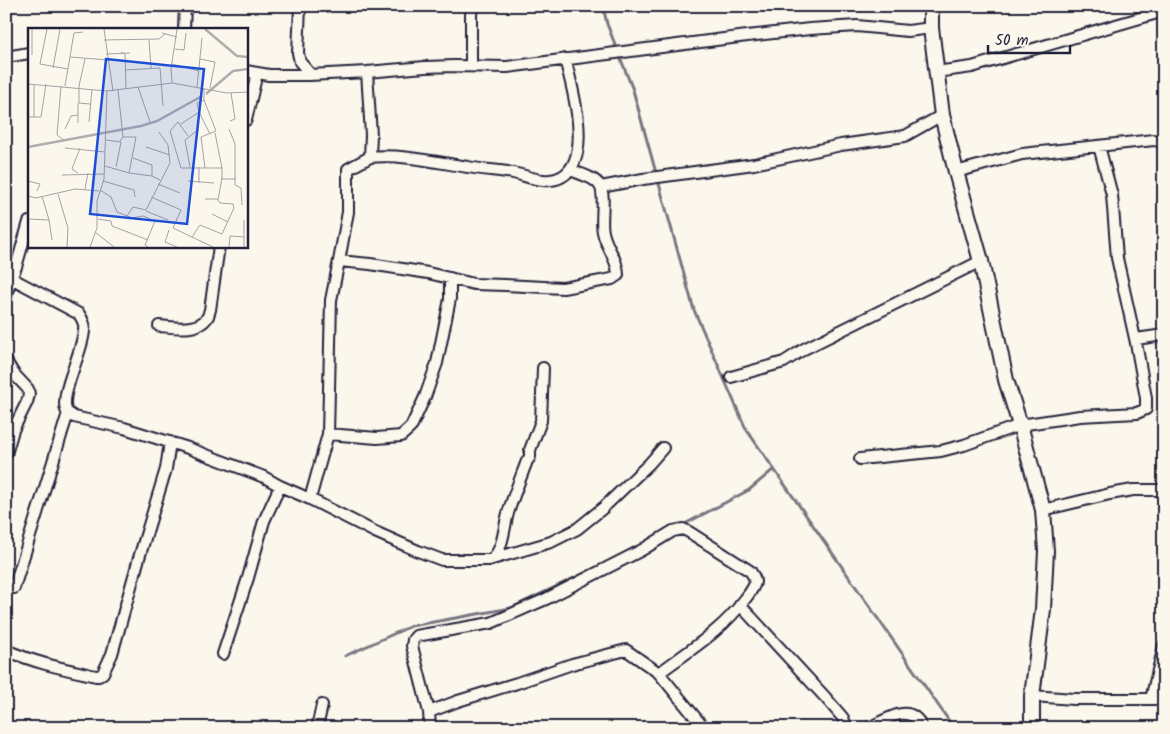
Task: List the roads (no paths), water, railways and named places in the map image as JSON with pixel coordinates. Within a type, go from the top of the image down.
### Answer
[{"type":"street","points":[[184,28],[185,6]]},
{"type":"street","points":[[300,6],[298,53],[300,62],[311,75]]},
{"type":"street","points":[[471,66],[472,6]]},
{"type":"street","points":[[931,6],[931,28],[942,115],[981,261],[1006,380],[1043,510],[1046,551],[1043,609],[1032,696],[1032,728]]},
{"type":"street","points":[[936,72],[972,67],[1159,10]]},
{"type":"street","points":[[248,71],[269,75],[311,75],[425,67],[507,67],[747,36],[839,27],[857,26],[908,30],[931,28]]},
{"type":"street","points":[[6,58],[28,53]]},
{"type":"street","points":[[310,499],[328,434],[331,300],[348,212],[348,169],[370,157],[385,156],[512,173],[543,180],[561,177],[570,170],[578,154],[579,130],[576,106],[565,59]]},
{"type":"street","points":[[367,72],[371,135],[370,157]]},
{"type":"street","points":[[248,111],[257,73]]},
{"type":"street","points":[[601,187],[643,179],[754,164],[841,145],[905,136],[942,115]]},
{"type":"street","points":[[956,172],[1022,154],[1154,140],[1164,142]]},
{"type":"street","points":[[860,459],[941,451],[1020,425],[1080,416],[1137,412],[1146,409],[1146,398],[1136,340],[1117,258],[1112,194],[1099,146]]},
{"type":"street","points":[[339,261],[428,273],[474,284],[563,288],[612,280],[618,275],[618,267],[606,244],[603,232],[603,195],[601,187],[597,181],[570,170]]},
{"type":"street","points":[[6,297],[28,225]]},
{"type":"street","points":[[159,326],[185,328],[200,324],[207,318],[210,310],[219,248]]},
{"type":"street","points":[[731,377],[784,362],[812,345],[981,261]]},
{"type":"street","points":[[11,278],[79,314],[82,319],[84,332],[76,365],[66,393],[66,406],[68,412],[74,417],[124,428],[170,442],[264,477],[376,532],[436,558],[450,561],[492,559],[551,542],[577,529],[603,508],[663,448]]},
{"type":"street","points":[[328,434],[377,438],[401,436],[411,427],[425,397],[437,363],[450,299],[450,278]]},
{"type":"street","points":[[1136,340],[1164,335]]},
{"type":"street","points":[[6,361],[14,374],[28,389],[29,395],[13,430],[6,454]]},
{"type":"street","points":[[492,559],[497,552],[502,538],[508,511],[530,457],[530,450],[541,421],[542,368]]},
{"type":"street","points":[[14,588],[68,412]]},
{"type":"street","points":[[6,650],[47,665],[96,676],[101,674],[106,668],[112,654],[166,469],[170,442]]},
{"type":"street","points":[[223,654],[248,578],[264,521],[280,486]]},
{"type":"street","points":[[1043,510],[1133,490],[1164,490]]},
{"type":"street","points":[[430,728],[429,712],[412,646],[416,636],[491,624],[546,599],[673,532],[683,530],[690,532],[750,571],[754,578],[754,585],[740,605],[718,629],[659,673]]},
{"type":"street","points":[[740,605],[825,696],[843,718],[848,728]]},
{"type":"street","points":[[1151,700],[1164,646]]},
{"type":"street","points":[[429,712],[458,700],[517,683],[572,664],[626,650],[659,673],[704,728]]},
{"type":"street","points":[[1032,696],[1074,699],[1151,700],[1164,698]]},
{"type":"street","points":[[317,728],[322,705]]},
{"type":"street","points":[[869,728],[905,713],[916,718],[922,728]]},
{"type":"waterway","points":[[603,6],[607,24],[633,90],[694,310],[746,429],[954,728]]},
{"type":"waterway","points":[[681,526],[749,490],[774,469]]},
{"type":"waterway","points":[[345,656],[411,626],[511,608],[597,567]]}]
